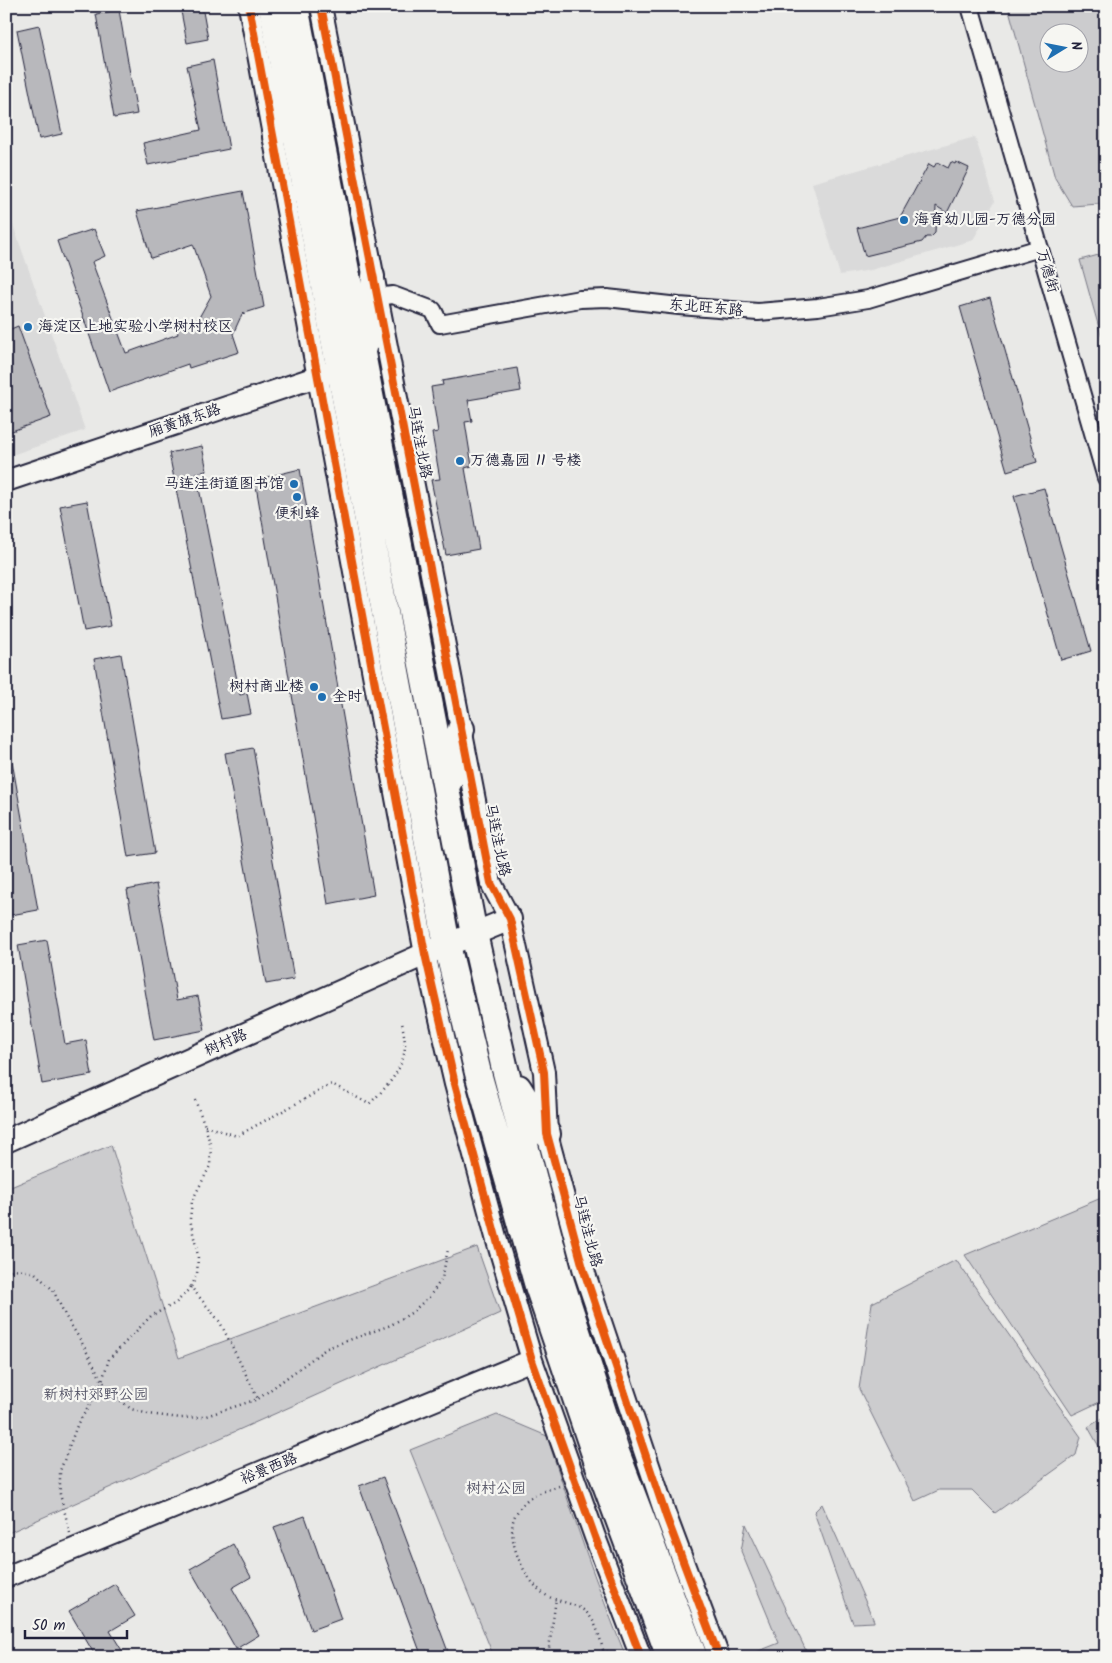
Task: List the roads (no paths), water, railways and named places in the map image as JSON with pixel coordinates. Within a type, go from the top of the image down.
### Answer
[{"type":"main road","points":[[272,6],[341,369],[436,949],[478,1072],[538,1286],[598,1460],[670,1657]]},
{"type":"main road","points":[[295,6],[341,369],[446,791],[474,934],[504,1065],[560,1279],[616,1452],[694,1657]]},
{"type":"main road","points":[[274,137],[281,55]]},
{"type":"main road","points":[[341,369],[375,287]]},
{"type":"main road","points":[[446,791],[461,729]]},
{"type":"main road","name":"树村路","points":[[6,1142],[436,949],[510,919]]},
{"type":"main road","points":[[504,1065],[547,1134]]},
{"type":"street","points":[[249,6],[274,137],[341,369]]},
{"type":"street","name":"马连洼北路","points":[[321,6],[491,883],[510,919],[544,1072],[547,1134],[589,1287],[666,1516],[719,1657]]},
{"type":"street","name":"万德街","points":[[970,6],[1106,478]]},
{"type":"street","name":"东北旺东路","points":[[375,287],[433,310],[440,324],[580,299],[606,298],[758,312],[818,307],[868,299],[1040,248]]},
{"type":"street","name":"厢黄旗东路","points":[[6,480],[341,369]]},
{"type":"street","points":[[436,949],[455,1084],[497,1241],[532,1360],[641,1657]]},
{"type":"street","name":"裕景西路","points":[[6,1577],[532,1360]]},
{"type":"place","name":"海育幼儿园-万德分园","points":[[904,220]]},
{"type":"place","name":"海淀区上地实验小学树村校区","points":[[28,327]]},
{"type":"place","name":"万德嘉园 11 号楼","points":[[460,461]]},
{"type":"place","name":"马连洼街道图书馆","points":[[294,484]]},
{"type":"place","name":"便利蜂","points":[[297,497]]},
{"type":"place","name":"树村商业楼","points":[[314,687]]},
{"type":"place","name":"全时","points":[[322,697]]},
{"type":"park label","name":"新树村郊野公园","points":[[96,1395]]},
{"type":"park label","name":"树村公园","points":[[496,1489]]}]
